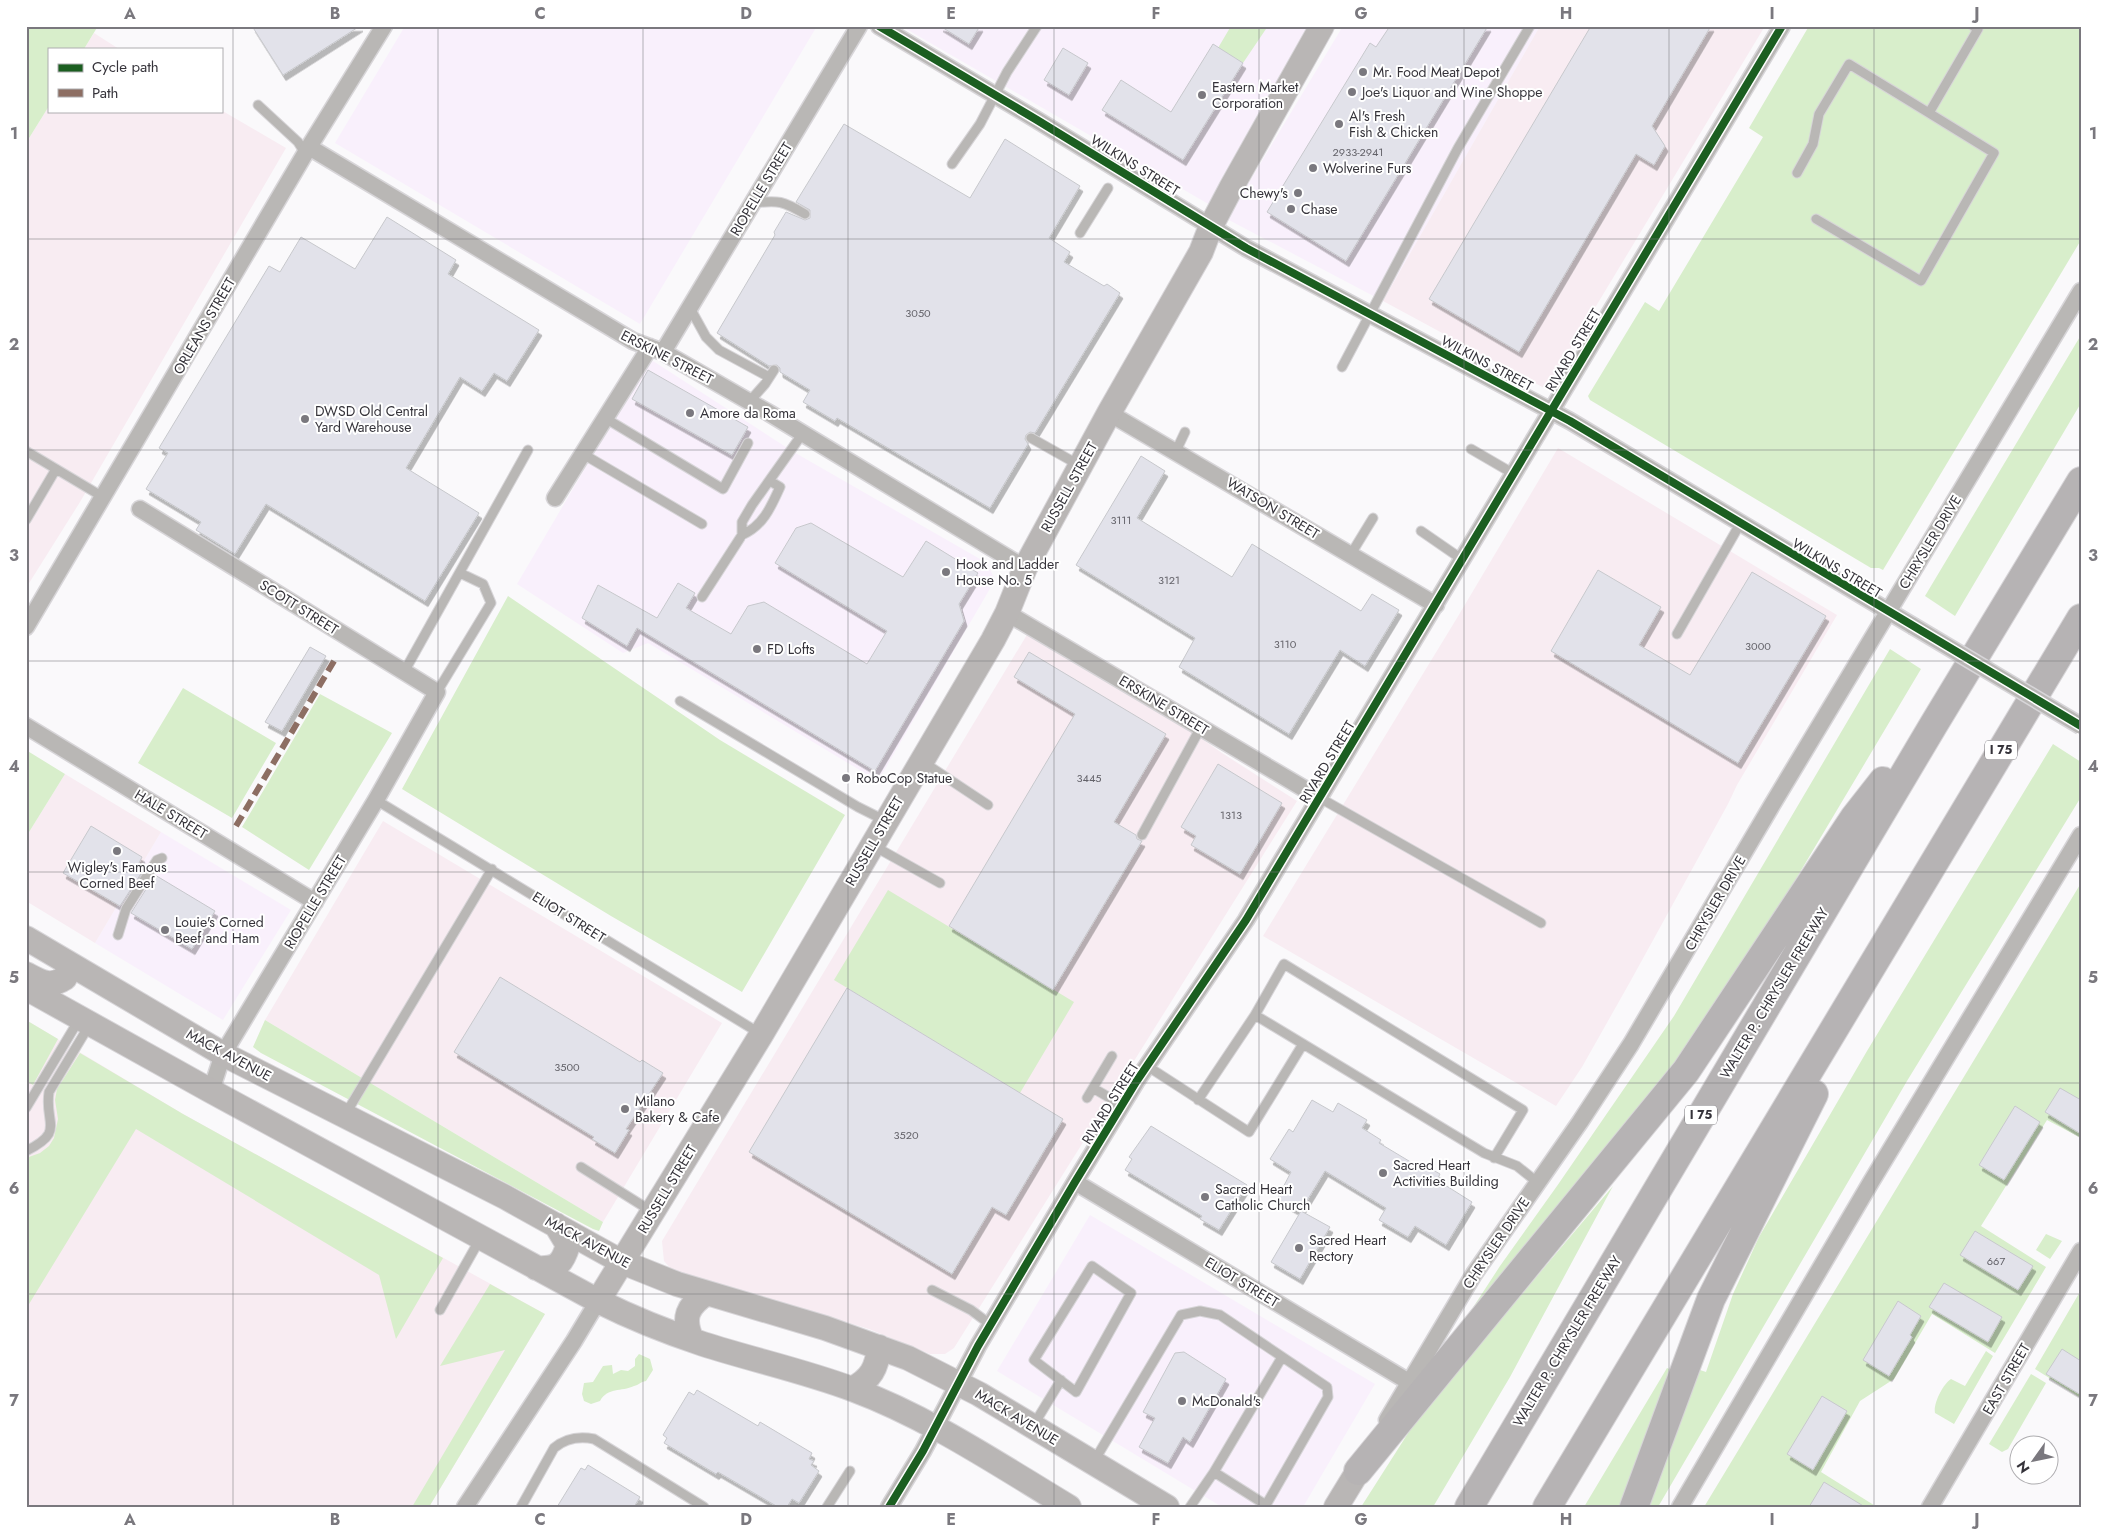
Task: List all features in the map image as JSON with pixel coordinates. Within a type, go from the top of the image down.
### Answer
[{"type":"highway","name":"WALTER P. CHRYSLER FREEWAY","points":[[1469,1507],[1934,724],[2081,481]]},
{"type":"highway","name":"I 75","points":[[1547,1507],[2081,618]]},
{"type":"highway","points":[[1358,1471],[1686,1071],[1854,818],[1909,749],[1934,724]]},
{"type":"highway","points":[[1634,1507],[1711,1299],[1922,882]]},
{"type":"main road","name":"RUSSELL STREET","points":[[598,1301],[761,1034],[1007,612],[1025,568],[1109,412],[1201,252],[1211,226],[1322,26]]},
{"type":"main road","name":"MACK AVENUE","points":[[26,938],[223,1054],[505,1197],[622,1262],[677,1284],[825,1328],[908,1358],[958,1383],[1167,1507]]},
{"type":"main road","points":[[26,974],[46,985],[56,984],[65,978],[70,964]]},
{"type":"main road","points":[[26,988],[598,1301],[641,1322],[692,1340],[852,1389],[892,1406],[935,1427],[1069,1507]]},
{"type":"main road","points":[[536,1268],[552,1268],[564,1260],[568,1245],[556,1225]]},
{"type":"main road","points":[[692,1340],[686,1328],[686,1315],[695,1301],[707,1293]]},
{"type":"main road","points":[[852,1389],[864,1382],[873,1373],[878,1360],[879,1347]]},
{"type":"main road","name":"CHRYSLER DRIVE","points":[[1336,1507],[1358,1471]]},
{"type":"street","name":"ORLEANS STREET","points":[[26,627],[307,150],[384,26]]},
{"type":"street","name":"RIOPELLE STREET","points":[[555,498],[605,418],[690,308],[859,26]]},
{"type":"street","name":"WILKINS STREET","points":[[879,26],[1246,248],[1368,315],[1551,410],[2081,726]]},
{"type":"street","name":"RIVARD STREET","points":[[890,1507],[991,1325],[1122,1105],[1246,920],[1781,26]]},
{"type":"street","name":"ERSKINE STREET","points":[[307,150],[633,341],[657,350],[750,402],[1025,568]]},
{"type":"street","name":"CHRYSLER DRIVE","points":[[1358,1471],[1474,1274],[1580,1122],[1631,1044],[1887,612],[2081,291]]},
{"type":"street","name":"WATSON STREET","points":[[1109,412],[1436,605]]},
{"type":"street","name":"SCOTT STREET","points":[[140,509],[438,692]]},
{"type":"street","name":"ERSKINE STREET","points":[[1007,612],[1320,798]]},
{"type":"street","name":"RIOPELLE STREET","points":[[212,1091],[223,1054],[376,800],[438,692]]},
{"type":"street","name":"HALE STREET","points":[[26,726],[315,902]]},
{"type":"street","points":[[1680,1507],[1871,1182],[2081,835]]},
{"type":"street","name":"ELIOT STREET","points":[[1076,1182],[1409,1382]]},
{"type":"street","name":"EAST STREET","points":[[1930,1507],[2081,1251]]},
{"type":"street","name":"RUSSELL STREET","points":[[465,1507],[574,1341],[598,1301]]},
{"type":"lane","points":[[952,164],[980,124],[995,95],[1037,26]]},
{"type":"lane","points":[[1342,367],[1458,148],[1530,26]]},
{"type":"lane","points":[[1930,113],[1978,30],[1973,26]]},
{"type":"lane","points":[[1797,173],[1813,144],[1820,114],[1850,64],[1994,153],[1921,281],[1816,219]]},
{"type":"lane","points":[[258,106],[307,150]]},
{"type":"lane","points":[[1080,233],[1108,188]]},
{"type":"lane","points":[[753,203],[775,200],[788,204],[805,214]]},
{"type":"lane","points":[[690,308],[706,337],[719,350],[772,373],[750,402]]},
{"type":"lane","points":[[605,418],[723,488],[748,443]]},
{"type":"lane","points":[[1176,451],[1185,432]]},
{"type":"lane","points":[[702,597],[742,535],[742,522],[803,433]]},
{"type":"lane","points":[[1032,438],[1080,466]]},
{"type":"lane","points":[[1471,449],[1514,474]]},
{"type":"lane","points":[[404,672],[528,450]]},
{"type":"lane","points":[[26,451],[103,497]]},
{"type":"lane","points":[[584,454],[702,524]]},
{"type":"lane","points":[[26,520],[56,469]]},
{"type":"lane","points":[[742,535],[755,530],[773,503],[780,487],[770,482]]},
{"type":"lane","points":[[1351,554],[1373,518]]},
{"type":"lane","points":[[1677,634],[1740,524]]},
{"type":"lane","points":[[1420,531],[1463,560]]},
{"type":"lane","points":[[438,692],[491,603],[483,584],[460,573]]},
{"type":"lane","points":[[680,701],[858,807],[886,821]]},
{"type":"lane","points":[[1142,835],[1201,727]]},
{"type":"lane","points":[[921,761],[988,805]]},
{"type":"lane","points":[[1320,798],[1541,923]]},
{"type":"lane","name":"ELIOT STREET","points":[[376,800],[761,1034]]},
{"type":"lane","points":[[872,845],[940,883]]},
{"type":"lane","points":[[118,935],[126,909],[156,860],[162,858]]},
{"type":"lane","points":[[344,1115],[492,870]]},
{"type":"lane","points":[[1198,1100],[1254,1015],[1284,964],[1523,1110],[1494,1158]]},
{"type":"lane","points":[[1254,1015],[1484,1154],[1517,1166],[1537,1182]]},
{"type":"lane","points":[[26,1108],[85,1021]]},
{"type":"lane","points":[[26,1151],[43,1142],[49,1134],[52,1124],[48,1101],[49,1092],[85,1021]]},
{"type":"lane","points":[[1147,1066],[1249,1132],[1302,1044]]},
{"type":"lane","points":[[1087,1098],[1112,1056]]},
{"type":"lane","points":[[1093,1088],[1122,1105]]},
{"type":"lane","points":[[581,1167],[652,1212]]},
{"type":"lane","points":[[440,1310],[481,1238]]},
{"type":"lane","points":[[1092,1266],[1131,1293],[1076,1392],[1061,1380],[1034,1360],[1092,1266]]},
{"type":"lane","points":[[932,1290],[971,1310],[991,1325]]},
{"type":"lane","points":[[1093,1463],[1181,1315],[1200,1311],[1220,1315],[1327,1387],[1328,1397],[1266,1505],[1214,1472]]},
{"type":"lane","points":[[1190,1507],[1214,1472],[1282,1358]]},
{"type":"lane","points":[[1033,1427],[1061,1380]]},
{"type":"lane","points":[[520,1507],[554,1448],[563,1441],[583,1437],[594,1439],[704,1507]]},
{"type":"lane","points":[[827,1507],[850,1471]]},
{"type":"shaded area","points":[[405,26],[817,26],[640,324],[335,143]]},
{"type":"shaded area","points":[[901,26],[1318,26],[1217,209]]},
{"type":"shaded area","points":[[1343,26],[1540,26],[1383,301],[1227,219]]},
{"type":"shaded area","points":[[1540,26],[1765,26],[1546,389],[1383,301]]},
{"type":"shaded area","points":[[94,33],[117,48],[85,48]]},
{"type":"shaded area","points":[[48,108],[48,112],[222,111],[286,148],[80,502],[26,588],[26,143]]},
{"type":"shaded area","points":[[653,361],[792,451],[987,563],[995,580],[878,781],[648,643],[623,653],[517,584],[641,373]]},
{"type":"shaded area","points":[[1558,448],[1837,615],[1737,785],[1582,1067],[1556,1106],[1263,936],[1457,618]]},
{"type":"shaded area","points":[[1028,633],[1178,722],[1297,801],[954,1348],[945,1354],[930,1354],[869,1329],[672,1270],[664,1261],[662,1241]]},
{"type":"shaded area","points":[[65,774],[161,832],[95,943],[26,901],[26,837]]},
{"type":"shaded area","points":[[383,821],[722,1023],[603,1222],[265,1020]]},
{"type":"shaded area","points":[[161,832],[291,910],[223,1020],[95,943]]},
{"type":"shaded area","points":[[26,1020],[183,1114],[545,1314],[429,1507],[26,1507]]},
{"type":"shaded area","points":[[1090,1215],[1375,1384],[1303,1507],[1222,1507],[997,1371]]},
{"type":"green space","points":[[26,26],[98,26],[85,48],[48,48],[48,108],[26,143]]},
{"type":"green space","points":[[1231,26],[1268,26],[1243,63],[1218,48]]},
{"type":"green space","points":[[1809,26],[2081,26],[2081,240],[1883,570],[1871,568],[1590,400],[1588,396],[1645,302],[1659,311],[1763,137],[1749,128]]},
{"type":"green space","points":[[2081,335],[2081,403],[1955,616],[1925,596]]},
{"type":"green space","points":[[508,596],[720,740],[845,815],[742,992],[611,916],[402,789]]},
{"type":"green space","points":[[1890,649],[1921,669],[1731,988],[1682,1058],[1459,1329],[1500,1266],[1674,1016]]},
{"type":"green space","points":[[183,688],[276,743],[232,818],[138,763]]},
{"type":"green space","points":[[320,694],[392,733],[309,870],[242,827]]},
{"type":"green space","points":[[2053,744],[2081,762],[2081,797],[1907,1081],[1658,1507],[1647,1507],[1700,1370],[1706,1372],[1733,1294],[1759,1237],[1867,1051]]},
{"type":"green space","points":[[26,750],[65,774],[26,837]]},
{"type":"green space","points":[[2081,883],[2081,1138],[2047,1120],[1981,1226],[2046,1267],[1995,1353],[1932,1314],[1894,1379],[1860,1401],[1821,1472],[1877,1507],[1704,1507]]},
{"type":"green space","points":[[888,890],[1074,1002],[1020,1093],[834,980]]},
{"type":"green space","points":[[26,1020],[58,1039],[33,1085],[26,1081]]},
{"type":"green space","points":[[265,1020],[603,1222],[599,1231],[261,1053],[253,1047]]},
{"type":"green space","points":[[80,1053],[183,1114],[443,1258],[396,1339],[379,1275],[136,1129],[26,1309],[26,1158],[40,1153],[49,1146],[54,1138],[58,1119],[55,1100],[57,1089]]},
{"type":"green space","points":[[1613,1186],[1510,1377],[1433,1507],[1361,1507],[1419,1416]]},
{"type":"green space","points":[[2046,1234],[2062,1241],[2050,1259],[2036,1250]]},
{"type":"green space","points":[[490,1284],[545,1314],[429,1507],[412,1507],[505,1350],[440,1366]]},
{"type":"green space","points":[[2081,1290],[2081,1398],[2035,1369]]},
{"type":"green space","points":[[1986,1351],[1993,1356],[1954,1424],[1935,1413],[1937,1400],[1945,1385],[1951,1379],[1965,1386]]},
{"type":"green space","points":[[639,1354],[650,1359],[653,1370],[646,1381],[629,1388],[611,1392],[600,1401],[591,1404],[584,1401],[582,1394],[584,1383],[593,1382],[603,1366],[612,1365],[613,1374],[621,1370],[628,1371],[635,1366],[635,1359]]},
{"type":"green space","points":[[1667,1368],[1674,1371],[1620,1507],[1584,1507]]},
{"type":"green space","points":[[2031,1374],[2046,1383],[2015,1436],[2010,1436],[2008,1449],[2002,1452],[1989,1444]]},
{"type":"building","points":[[252,26],[360,26],[283,75]]},
{"type":"building","points":[[940,26],[980,26],[969,44]]},
{"type":"building","points":[[1390,26],[1488,26],[1346,261],[1267,212],[1370,43],[1376,47]]},
{"type":"building","points":[[1591,26],[1711,26],[1652,126],[1665,146],[1654,165],[1636,154],[1519,352],[1429,299]]},
{"type":"building","name":"Eastern Market Corporation","points":[[1213,44],[1243,63],[1183,160],[1102,110],[1121,80],[1171,112]]},
{"type":"building","points":[[1063,48],[1088,63],[1069,95],[1044,80]]},
{"type":"building","points":[[844,124],[970,198],[1005,139],[1080,186],[1049,238],[1070,252],[1064,262],[1104,286],[1107,284],[1120,293],[1035,433],[1030,432],[1026,435],[1025,439],[1028,444],[990,508],[837,418],[835,421],[803,402],[810,390],[780,372],[780,368],[777,365],[769,366],[717,333],[775,235],[774,232],[786,212],[805,220],[810,218],[810,210],[796,202]]},
{"type":"building","name":"DWSD Old Central Yard Warehouse","points":[[387,217],[456,260],[448,274],[539,330],[507,381],[494,373],[482,391],[460,377],[406,468],[479,513],[425,601],[266,504],[235,554],[196,530],[201,522],[146,489],[168,453],[159,448],[269,266],[280,272],[301,237],[355,269]]},
{"type":"building","points":[[648,370],[748,427],[732,455],[632,399]]},
{"type":"building","points":[[1141,456],[1165,471],[1137,518],[1232,577],[1252,544],[1361,611],[1372,594],[1399,610],[1365,666],[1340,650],[1289,734],[1179,667],[1195,638],[1076,565]]},
{"type":"building","name":"FD Lofts","points":[[811,523],[903,577],[926,541],[978,573],[959,604],[964,621],[875,771],[637,628],[627,646],[582,618],[598,585],[657,618],[678,583],[695,593],[686,608],[731,634],[748,606],[764,602],[867,664],[887,631],[775,563],[796,528]]},
{"type":"building","points":[[1598,570],[1661,607],[1639,645],[1690,675],[1752,572],[1826,616],[1738,763],[1551,651]]},
{"type":"building","points":[[310,647],[326,656],[282,731],[265,722]]},
{"type":"building","points":[[1029,652],[1166,734],[1114,822],[1136,835],[1137,839],[1142,841],[1053,990],[949,926],[1075,714],[1014,677]]},
{"type":"building","points":[[1218,764],[1282,803],[1240,874],[1191,845],[1196,836],[1181,827]]},
{"type":"building","points":[[91,826],[142,857],[138,865],[144,869],[120,906],[63,873]]},
{"type":"building","points":[[155,875],[215,911],[192,949],[131,913]]},
{"type":"building","points":[[500,977],[640,1062],[642,1060],[663,1073],[626,1129],[629,1130],[615,1153],[592,1139],[594,1137],[454,1052]]},
{"type":"building","points":[[847,988],[1063,1119],[1006,1215],[992,1207],[952,1274],[749,1152]]},
{"type":"building","points":[[2060,1088],[2081,1100],[2081,1134],[2045,1112]]},
{"type":"building","name":"Sacred Heart Activities Building","points":[[1312,1100],[1333,1112],[1338,1103],[1367,1120],[1362,1128],[1381,1140],[1379,1143],[1424,1170],[1426,1166],[1440,1174],[1437,1180],[1472,1202],[1446,1245],[1415,1226],[1408,1237],[1379,1220],[1386,1208],[1325,1171],[1300,1212],[1277,1199],[1291,1172],[1270,1159],[1289,1129],[1293,1132]]},
{"type":"building","points":[[2015,1106],[2040,1122],[2004,1180],[1979,1165]]},
{"type":"building","name":"Sacred Heart Catholic Church","points":[[1151,1126],[1247,1185],[1219,1230],[1200,1219],[1202,1216],[1125,1170],[1132,1159],[1129,1157]]},
{"type":"building","name":"Sacred Heart Rectory","points":[[1301,1211],[1330,1227],[1300,1279],[1271,1262]]},
{"type":"building","points":[[1975,1231],[2033,1266],[2018,1290],[1960,1255]]},
{"type":"building","points":[[1944,1283],[2002,1317],[1988,1342],[1929,1307]]},
{"type":"building","points":[[1898,1301],[1921,1316],[1910,1335],[1912,1337],[1889,1376],[1863,1360]]},
{"type":"building","points":[[2062,1349],[2081,1361],[2081,1395],[2046,1374]]},
{"type":"building","points":[[1184,1352],[1226,1379],[1190,1442],[1183,1437],[1168,1463],[1139,1447],[1155,1418],[1143,1412],[1175,1353]]},
{"type":"building","points":[[697,1390],[758,1426],[760,1422],[812,1453],[809,1459],[814,1461],[811,1465],[819,1471],[799,1503],[792,1499],[787,1507],[778,1507],[718,1472],[716,1474],[664,1443],[667,1438],[663,1435],[689,1392],[694,1395]]},
{"type":"building","points":[[1822,1396],[1847,1411],[1813,1470],[1787,1454]]},
{"type":"building","points":[[588,1465],[640,1497],[634,1507],[557,1507],[581,1468],[585,1470]]},
{"type":"building","points":[[1824,1482],[1865,1507],[1809,1507]]},
{"type":"marked path","points":[[236,826],[337,656]]},
{"type":"cycle path","points":[[879,26],[1246,248],[1570,421],[2081,726]]},
{"type":"cycle path","points":[[889,1507],[923,1451],[978,1346],[1075,1182],[1136,1082],[1246,920],[1782,26]]},
{"type":"place","name":"Mr. Food Meat Depot","points":[[1363,72]]},
{"type":"place","name":"Joe's Liquor and Wine Shoppe","points":[[1352,92]]},
{"type":"place","name":"Eastern Market Corporation","points":[[1202,95]]},
{"type":"place","name":"Al's Fresh Fish & Chicken","points":[[1339,124]]},
{"type":"place","name":"Wolverine Furs","points":[[1313,168]]},
{"type":"place","name":"Chewy's","points":[[1298,193]]},
{"type":"place","name":"Chase","points":[[1291,209]]},
{"type":"place","name":"Amore da Roma","points":[[690,413]]},
{"type":"place","name":"DWSD Old Central Yard Warehouse","points":[[305,419]]},
{"type":"place","name":"Hook and Ladder House No. 5","points":[[946,572]]},
{"type":"place","name":"FD Lofts","points":[[757,649]]},
{"type":"place","name":"RoboCop Statue","points":[[846,778]]},
{"type":"place","name":"Wigley's Famous Corned Beef","points":[[117,851]]},
{"type":"place","name":"Louie's Corned Beef and Ham","points":[[165,930]]},
{"type":"place","name":"Milano Bakery & Cafe","points":[[625,1109]]},
{"type":"place","name":"Sacred Heart Activities Building","points":[[1383,1173]]},
{"type":"place","name":"Sacred Heart Catholic Church","points":[[1205,1197]]},
{"type":"place","name":"Sacred Heart Rectory","points":[[1299,1248]]},
{"type":"place","name":"McDonald's","points":[[1182,1401]]}]
